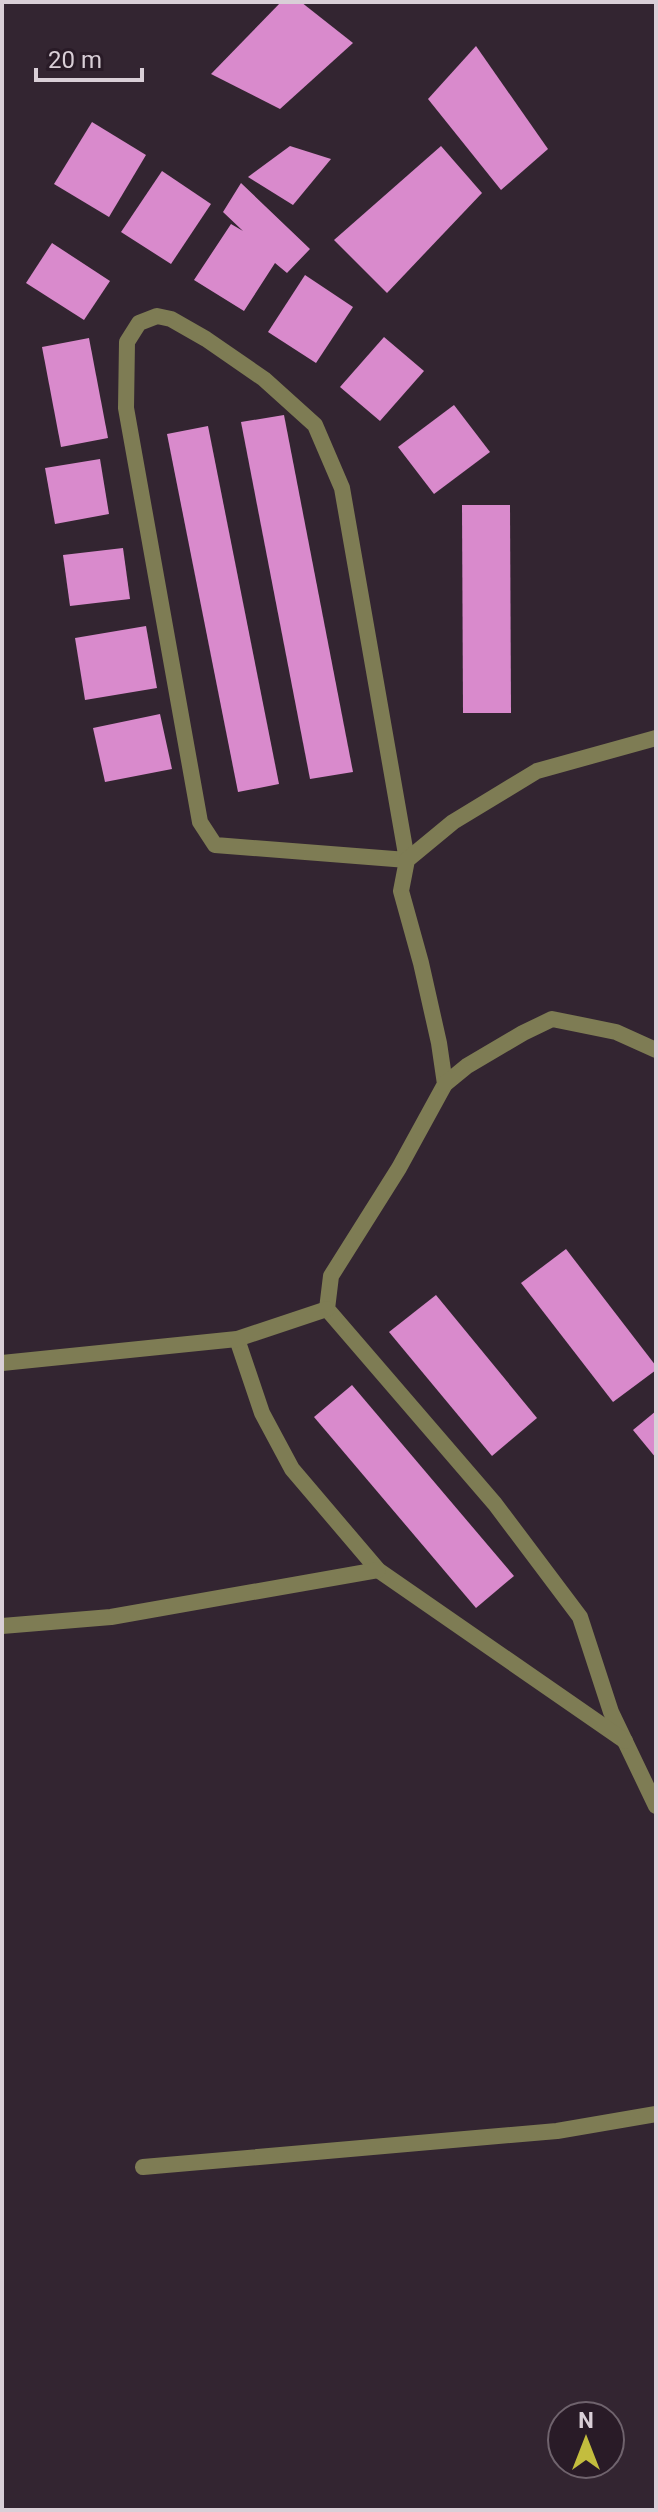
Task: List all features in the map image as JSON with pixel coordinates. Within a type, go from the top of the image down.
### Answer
[{"type":"street","points":[[445,1084],[433,1016],[401,891],[407,860],[342,488],[315,425],[264,379],[171,319],[157,316],[139,323],[127,342],[126,408],[200,822],[215,845],[407,860],[453,822],[537,771],[656,738]]},
{"type":"street","points":[[656,1050],[616,1032],[552,1019],[467,1066],[445,1084],[399,1168],[331,1276],[327,1309],[495,1504],[580,1617],[611,1712],[656,1806]]},
{"type":"street","points":[[2,1363],[237,1339],[327,1309]]},
{"type":"street","points":[[237,1339],[262,1413],[292,1469],[378,1570],[626,1741]]},
{"type":"street","points":[[2,1626],[111,1617],[378,1570]]},
{"type":"street","points":[[143,2167],[557,2131],[656,2114]]},
{"type":"building","points":[[281,2],[301,2],[353,43],[280,109],[211,74]]},
{"type":"building","points":[[476,46],[548,149],[501,190],[428,99]]},
{"type":"building","points":[[92,122],[146,155],[109,217],[54,184]]},
{"type":"building","points":[[290,146],[331,159],[293,205],[248,177]]},
{"type":"building","points":[[441,146],[482,193],[387,293],[334,240]]},
{"type":"building","points":[[162,171],[211,204],[171,264],[121,232]]},
{"type":"building","points":[[241,183],[310,249],[287,273],[275,263],[244,311],[194,280],[231,224],[243,231],[223,212]]},
{"type":"building","points":[[52,243],[110,281],[84,320],[26,283]]},
{"type":"building","points":[[305,275],[353,307],[316,363],[268,332]]},
{"type":"building","points":[[384,337],[424,371],[380,421],[340,387]]},
{"type":"building","points":[[89,338],[108,438],[61,447],[42,347]]},
{"type":"building","points":[[454,405],[490,452],[434,494],[398,447]]},
{"type":"building","points":[[284,415],[353,772],[310,779],[241,422]]},
{"type":"building","points":[[208,426],[279,784],[238,792],[167,434]]},
{"type":"building","points":[[100,459],[109,514],[55,524],[45,468]]},
{"type":"building","points":[[462,505],[510,505],[511,713],[463,713]]},
{"type":"building","points":[[123,548],[130,599],[70,606],[63,555]]},
{"type":"building","points":[[146,626],[157,688],[85,700],[75,638]]},
{"type":"building","points":[[160,714],[172,769],[105,782],[93,728]]},
{"type":"building","points":[[566,1249],[656,1366],[656,1370],[613,1402],[521,1283]]},
{"type":"building","points":[[436,1295],[537,1418],[492,1456],[389,1332]]},
{"type":"building","points":[[352,1385],[514,1576],[476,1608],[314,1417]]},
{"type":"building","points":[[656,1411],[656,1458],[633,1430]]}]
